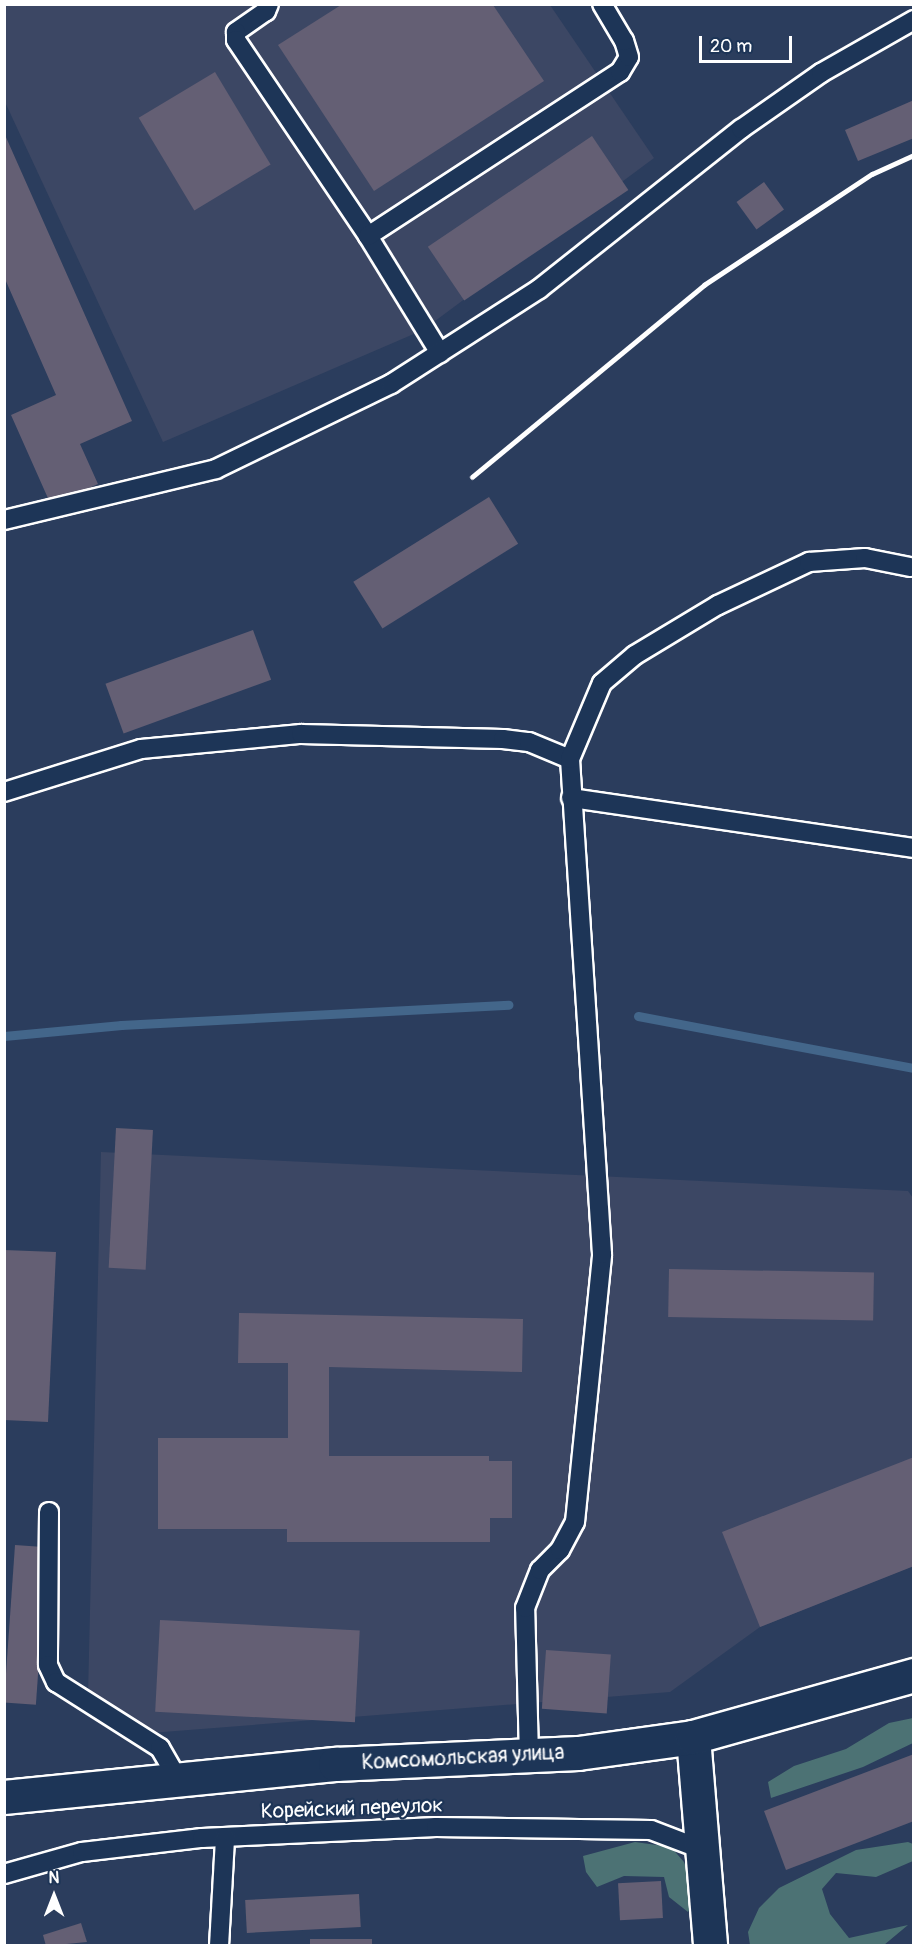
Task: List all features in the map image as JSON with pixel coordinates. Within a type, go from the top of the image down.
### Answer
[{"type":"main road","name":"Комсомольская улица","points":[[4,1797],[335,1764],[529,1756],[693,1737],[914,1675]]},
{"type":"main road","points":[[693,1737],[710,1946]]},
{"type":"lane","points":[[269,4],[236,32],[236,40],[368,236],[440,353]]},
{"type":"lane","points":[[368,236],[620,72],[629,57],[624,41],[602,4]]},
{"type":"lane","points":[[4,520],[216,470],[391,384],[539,289],[741,129],[821,73],[914,20]]},
{"type":"lane","points":[[529,1756],[525,1608],[540,1570],[560,1550],[575,1522],[602,1254],[570,759],[602,682],[635,655],[718,605],[809,562],[866,558],[910,567]]},
{"type":"lane","points":[[4,792],[141,749],[301,734],[503,739],[529,742],[570,759]]},
{"type":"lane","points":[[571,798],[914,848]]},
{"type":"lane","points":[[49,1512],[48,1665],[56,1682],[160,1748],[177,1778]]},
{"type":"lane","name":"Корейский переулок","points":[[4,1874],[82,1852],[225,1837],[436,1827],[651,1830],[701,1850]]},
{"type":"lane","points":[[219,1946],[225,1837]]},
{"type":"shaded area","points":[[4,5],[550,5],[654,158],[423,330],[163,442],[5,102]]},
{"type":"shaded area","points":[[101,1152],[908,1191],[913,1198],[913,1566],[760,1627],[670,1692],[150,1733],[88,1695]]},
{"type":"green space","points":[[913,1718],[913,1743],[863,1767],[771,1798],[768,1782],[794,1766],[846,1749],[889,1723]]},
{"type":"green space","points":[[635,1842],[671,1847],[684,1862],[697,1897],[688,1912],[669,1897],[664,1877],[624,1876],[597,1887],[586,1872],[583,1856]]},
{"type":"green space","points":[[908,1842],[913,1844],[913,1861],[876,1877],[836,1873],[822,1889],[830,1914],[849,1938],[908,1925],[884,1945],[750,1945],[748,1932],[759,1908],[779,1888],[856,1850]]},
{"type":"building","points":[[341,5],[493,5],[544,81],[374,191],[278,45]]},
{"type":"building","points":[[215,72],[271,165],[194,210],[139,118]]},
{"type":"building","points":[[914,100],[914,138],[858,161],[845,130]]},
{"type":"building","points":[[5,135],[132,421],[80,444],[98,484],[51,505],[11,415],[56,395],[5,279]]},
{"type":"building","points":[[592,136],[628,190],[464,301],[428,247]]},
{"type":"building","points":[[764,182],[784,210],[756,229],[736,202]]},
{"type":"building","points":[[489,497],[518,544],[382,628],[353,582]]},
{"type":"building","points":[[253,630],[271,680],[124,734],[105,684]]},
{"type":"building","points":[[116,1128],[153,1130],[146,1270],[109,1268]]},
{"type":"building","points":[[4,1250],[56,1252],[48,1422],[4,1420]]},
{"type":"building","points":[[669,1269],[874,1273],[873,1321],[668,1317]]},
{"type":"building","points":[[239,1313],[523,1319],[522,1372],[329,1367],[329,1456],[489,1456],[489,1461],[512,1461],[512,1518],[490,1518],[490,1542],[287,1542],[287,1529],[158,1529],[158,1438],[288,1438],[288,1363],[238,1363]]},
{"type":"building","points":[[914,1457],[914,1566],[760,1627],[722,1532]]},
{"type":"building","points":[[15,1545],[47,1547],[36,1705],[4,1703]]},
{"type":"building","points":[[160,1620],[360,1630],[355,1722],[155,1712]]},
{"type":"building","points":[[546,1650],[611,1655],[607,1713],[542,1709]]},
{"type":"building","points":[[914,1754],[914,1821],[786,1870],[764,1811]]},
{"type":"building","points":[[661,1881],[663,1918],[620,1920],[618,1883]]},
{"type":"building","points":[[359,1894],[361,1927],[247,1933],[245,1900]]},
{"type":"building","points":[[81,1923],[87,1942],[46,1946],[43,1935]]},
{"type":"building","points":[[310,1939],[372,1939],[372,1946],[310,1946]]},
{"type":"waterway","points":[[4,1036],[121,1025],[508,1005]]},
{"type":"waterway","points":[[638,1016],[914,1068]]},
{"type":"railway","points":[[472,477],[704,285],[872,174],[914,155]]}]
